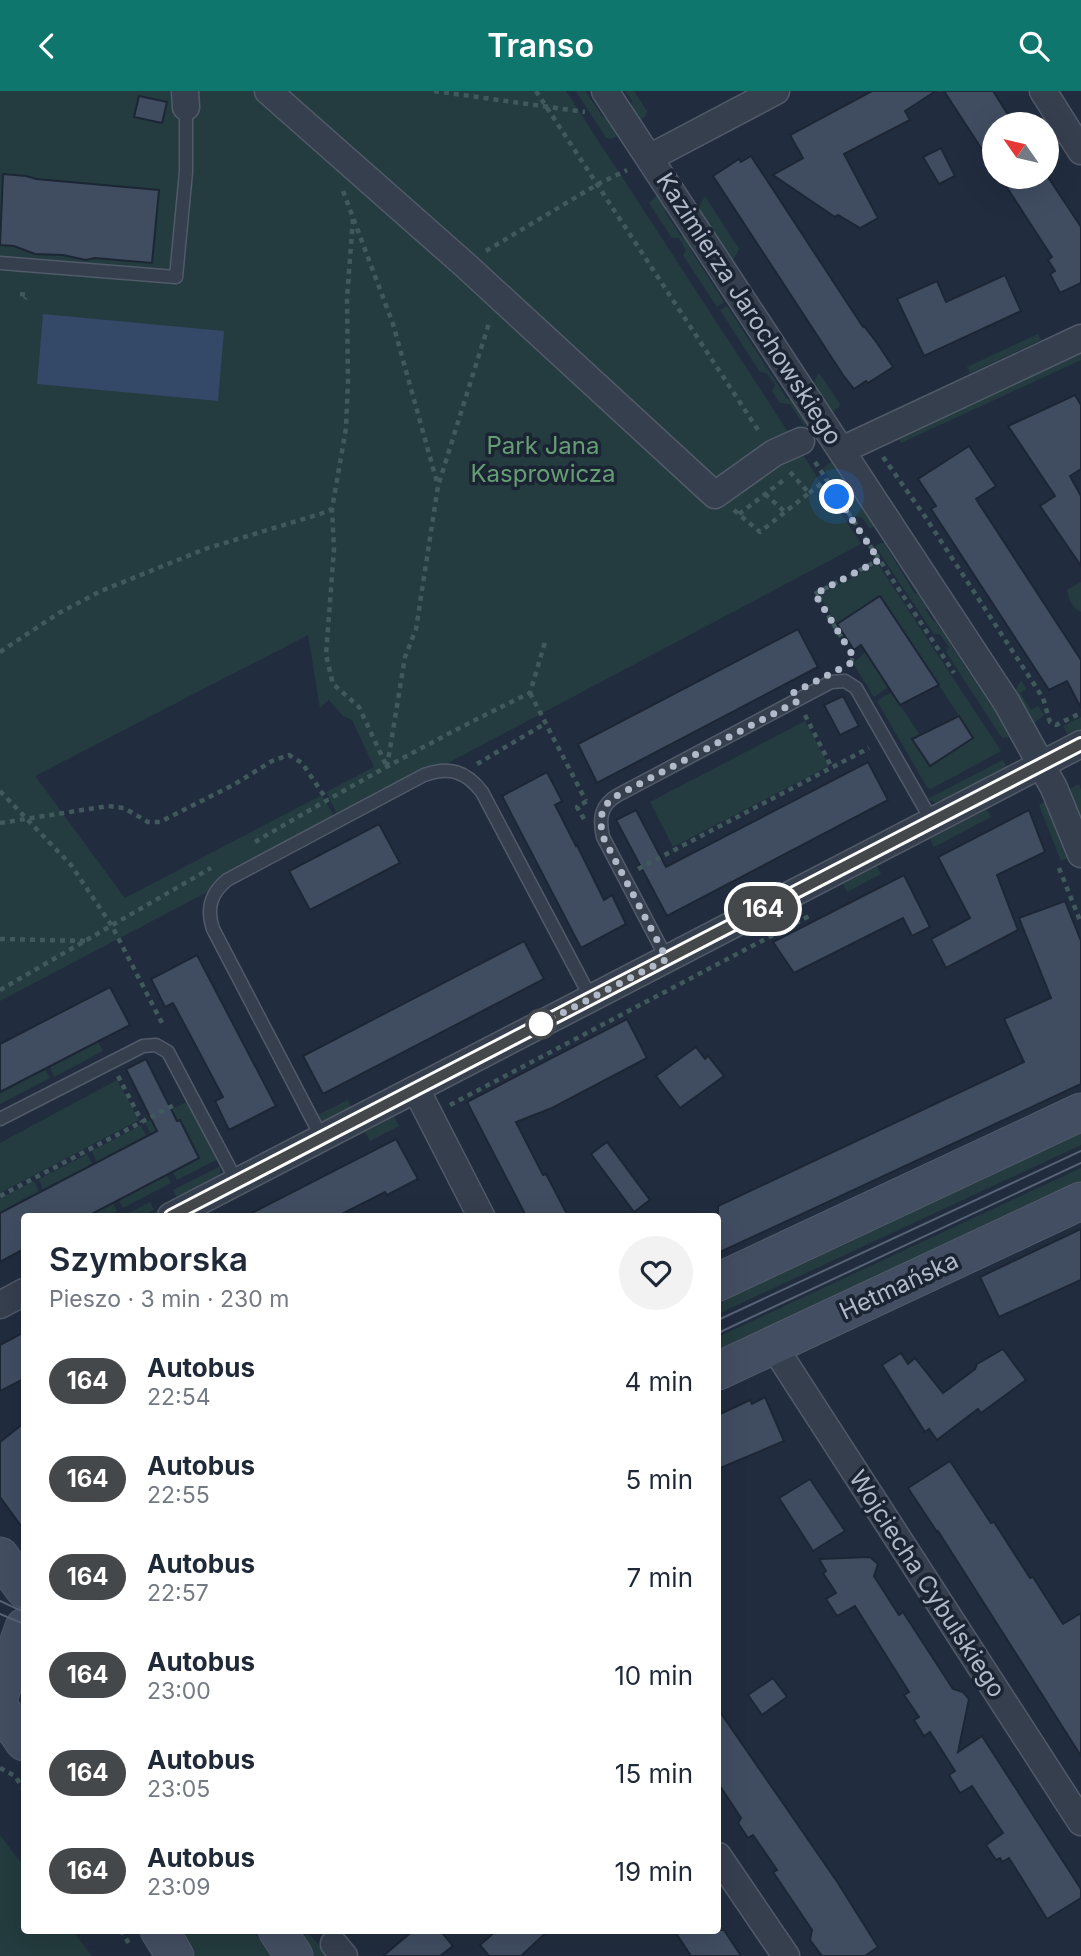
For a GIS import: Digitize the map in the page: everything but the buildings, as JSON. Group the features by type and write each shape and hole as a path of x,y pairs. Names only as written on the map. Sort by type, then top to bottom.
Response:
{"main road":[{"path":"721,1281 1081,1112"},
{"name":"Hetmańska","path":"721,1370 1081,1201"},
{"path":"0,1556 21,1585"},
{"path":"0,1617 21,1607"},
{"path":"0,1702 12,1676 21,1638"},
{"path":"0,1707 21,1738"},
{"path":"161,1934 175,1956"},
{"path":"280,1934 294,1956"}],"street":[{"path":"268,91 464,264 715,495 774,453 801,441"},
{"name":"Kazimierza Jarochowskiego","path":"605,91 1007,703 1041,764 1069,857"},
{"path":"650,157 776,91"},
{"path":"1043,91 1081,151"},
{"path":"842,450 1081,338"},
{"path":"177,1213 1081,744"},
{"path":"416,1089 479,1213"},
{"path":"0,1305 21,1294"},
{"name":"Wojciecha Cybulskiego","path":"774,1345 1081,1822"},
{"path":"721,1860 786,1956"}],"lane":[{"path":"0,263 176,277 186,172 186,99"},
{"path":"667,959 603,837 601,813 611,799 831,683 838,680 851,683 887,739 932,821"},
{"path":"322,1138 213,929 209,907 212,896 227,880 424,775 450,770 462,773 482,792 592,998"},
{"path":"0,1119 149,1044 163,1047 237,1182"}],"path":[{"path":"434,91 585,112"},
{"path":"537,91 774,453 809,493"},
{"path":"324,141 393,324 439,487"},
{"path":"464,264 623,171"},
{"path":"353,219 347,298 346,428 332,509 334,549 326,655 333,684 359,707 387,767"},
{"path":"20,294 27,295 25,299"},
{"path":"387,767 405,657 416,629 439,487 498,296"},
{"path":"801,441 960,682"},
{"path":"881,455 1043,698 1050,722 1056,726 1081,713"},
{"path":"739,514 792,474"},
{"path":"715,495 760,532 826,480"},
{"path":"0,652 58,613 101,591 205,549 320,515 332,509"},
{"path":"857,673 851,663 853,656 815,594 879,560"},
{"path":"545,642 530,692 586,801"},
{"path":"839,669 851,663"},
{"path":"244,849 327,799 530,692"},
{"path":"798,701 832,768"},
{"path":"462,773 546,723"},
{"path":"623,877 887,739"},
{"path":"0,823 108,806 124,808 148,822 160,822 235,784 272,761 289,755 302,763 327,799"},
{"path":"0,791 71,865 112,926 168,1035"},
{"path":"590,831 577,807 595,796"},
{"path":"1069,857 1081,923"},
{"path":"0,990 220,863"},
{"path":"443,1109 823,909"},
{"path":"0,939 88,941"},
{"path":"150,1029 162,1023"},
{"path":"111,1063 142,1122"},
{"path":"0,1196 192,1096"},
{"path":"0,1768 15,1776 21,1785"},
{"path":"123,1934 137,1956"}],"green space":[{"name":"Park Jana Kasprowicza","path":"0,91 566,91 861,544 446,764 426,769 337,814 326,792 374,767 352,720 343,716 329,700 320,708 308,635 35,776 125,898 322,795 334,816 226,873 211,890 0,1001"},
{"path":"576,91 585,91 603,117 613,120 621,133 612,139 606,138"},
{"path":"625,91 634,91 647,111 646,116 638,122 629,109 632,101"},
{"path":"661,192 667,201 665,212 681,236 683,235 724,302 717,307 683,255 686,250 679,238 672,238 649,203"},
{"path":"705,196 739,249 730,266 696,213"},
{"path":"727,306 787,399 797,400 812,424 806,428 790,404 780,403 772,391 775,385 767,373 760,372 720,310"},
{"path":"1038,334 1041,340 970,373 967,367"},
{"path":"1081,354 1081,360 901,443 897,437"},
{"path":"819,373 840,404 826,415 810,390"},
{"path":"835,459 851,483 840,490 823,468"},
{"path":"856,490 877,524 870,529 862,517 855,517 844,500"},
{"path":"884,543 915,594 917,593 927,608 925,609 992,707 999,711 1009,737 1002,738 946,652 949,647 940,634 934,634 875,546"},
{"path":"878,564 1001,751 931,789 927,787 877,701 890,693 894,696 920,735 973,737 880,596 837,624 819,595"},
{"path":"1081,582 1081,612 1073,606 1067,590"},
{"path":"866,652 887,688 874,697 853,663"},
{"path":"1021,680 1026,689 1020,693 1031,710 1038,706 1044,715 1033,724 1012,697"},
{"path":"1081,717 1081,733 1070,739 1063,726"},
{"path":"805,721 829,766 673,847 650,802"},
{"path":"1003,760 1008,769 977,791 967,788 937,803 927,799"},
{"path":"1079,784 1081,790 1081,824 1067,790"},
{"path":"1047,800 1070,857 1061,861 1039,805"},
{"path":"987,809 991,817 934,847 930,839"},
{"path":"877,866 881,874 847,892 843,884"},
{"path":"98,1042 103,1051 54,1077 50,1067"},
{"path":"45,1069 50,1078 0,1104 0,1093"},
{"path":"117,1080 139,1120 0,1193 0,1143"},
{"path":"348,1100 351,1107 323,1122 316,1116"},
{"path":"188,1101 218,1159 177,1180 173,1172 199,1158 180,1120 151,1134 145,1123"},
{"path":"394,1117 399,1126 370,1141 365,1132"},
{"path":"141,1125 146,1136 97,1162 92,1151"},
{"path":"1081,1127 1081,1145 721,1313 721,1297"},
{"path":"87,1154 92,1164 89,1167 43,1190 39,1179"},
{"path":"221,1166 219,1176 177,1198 173,1190"},
{"path":"1081,1168 1081,1186 721,1354 721,1336"},
{"path":"167,1175 171,1183 123,1208 119,1200"},
{"path":"34,1181 39,1192 0,1213 0,1198"},
{"path":"150,1202 154,1210 148,1213 129,1213"},
{"path":"113,1203 117,1211 113,1213 94,1213"},
{"path":"0,1835 21,1863 21,1934 75,1934 92,1956 0,1956"},
{"path":"176,1934 256,1934 272,1956 190,1956"},
{"path":"309,1934 329,1956 308,1956 298,1940"}],"water":[{"path":"43,314 224,331 218,401 37,384"}],"tram line":[{"path":"721,1319 1081,1151"},
{"path":"721,1332 1081,1163"},
{"path":"0,1601 21,1611"},
{"path":"0,1614 21,1623"}],"bus line":[{"name":"164","path":"177,1213 1081,744"}],"route":[{"path":"541,1024 667,959 603,837 600,821 605,805 618,795 798,701 793,693 851,663 853,656 815,594 879,560 837,497"}]}
